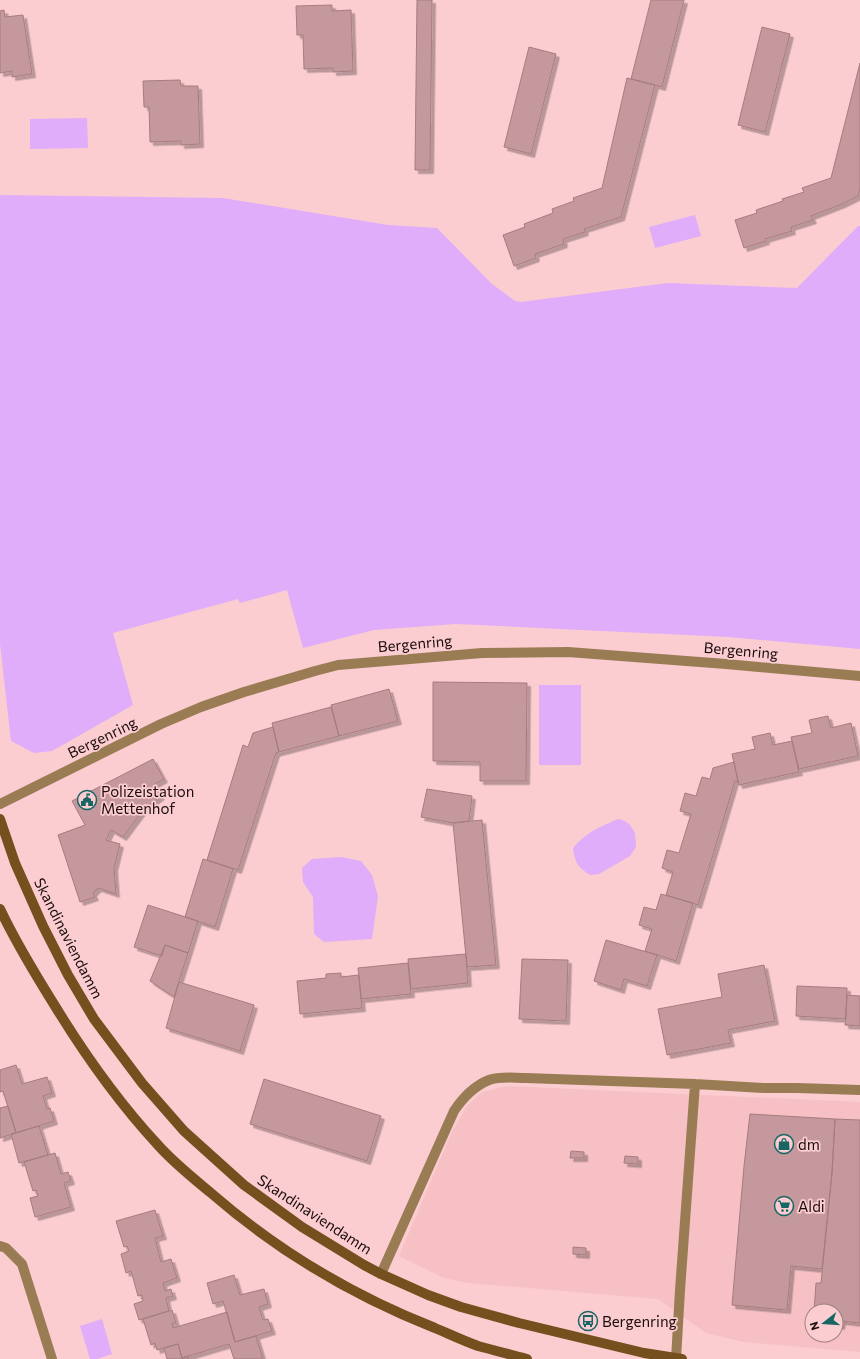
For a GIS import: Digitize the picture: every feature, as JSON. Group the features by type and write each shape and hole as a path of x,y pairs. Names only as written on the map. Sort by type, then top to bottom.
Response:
{"main road":[{"name":"Skandinaviendamm","path":"0,819 15,863 68,975 94,1019 142,1083 184,1131 244,1185 302,1227 381,1274 428,1295 468,1309 519,1323 644,1353 678,1359"},
{"path":"0,909 36,976 86,1054 118,1098 153,1139 188,1174 254,1229 299,1260 352,1291 412,1319 477,1345 527,1359"}],"street":[{"name":"Bergenring","path":"0,804 161,724 201,707 244,692 338,665 482,652 568,652 860,676"},
{"path":"381,1274 454,1111 461,1101 473,1090 488,1080 502,1078 526,1078 763,1088 860,1090"},
{"path":"678,1359 680,1290 695,1084"},
{"path":"0,1246 6,1248 22,1264 52,1359"}],"shaded area":[{"path":"87,118 88,148 30,149 30,119"},
{"path":"0,195 223,198 388,225 437,228 492,284 515,301 521,302 668,283 797,288 858,226 860,226 860,649 728,637 456,624 374,630 303,648 287,590 240,603 238,599 113,633 133,705 52,751 34,753 11,741 0,644"},
{"path":"695,215 701,236 655,248 649,227"},
{"path":"539,685 581,685 581,765 539,765"},
{"path":"618,819 625,821 630,825 635,833 636,847 630,856 599,874 590,875 578,864 573,848 588,834 599,827"},
{"path":"341,857 361,861 372,875 378,896 372,939 324,942 314,934 313,897 303,882 302,868 312,859"},
{"path":"506,1086 860,1102 860,1352 744,1342 706,1333 658,1299 468,1283 444,1278 399,1256 452,1132 467,1106 482,1092"},
{"path":"102,1319 112,1354 97,1359 90,1359 80,1326"}],"building":[{"path":"417,0 432,0 430,170 415,170"},
{"path":"651,0 684,0 662,87 631,79"},
{"path":"332,5 332,11 351,10 353,71 333,72 333,68 304,69 303,35 297,35 296,6"},
{"path":"4,10 5,17 23,15 32,74 12,77 12,71 0,73 0,11"},
{"path":"762,27 790,34 765,132 738,125"},
{"path":"529,47 556,54 531,154 504,147"},
{"path":"860,63 860,189 858,196 811,216 813,220 791,227 792,231 765,239 766,241 744,248 735,220 757,213 756,210 783,201 782,199 804,192 802,188 831,178"},
{"path":"627,78 655,85 621,217 584,229 585,232 563,239 564,244 535,254 536,258 514,266 503,235 525,227 524,224 553,213 552,209 574,201 573,198 602,188"},
{"path":"180,80 181,86 198,86 200,144 181,145 181,141 150,142 149,107 144,107 143,81"},
{"path":"433,682 527,683 526,781 480,781 480,762 433,761"},
{"path":"389,689 398,721 339,736 331,705"},
{"path":"331,707 339,736 279,752 272,723"},
{"path":"828,716 831,728 851,723 858,756 799,769 791,737 812,733 809,720"},
{"path":"273,727 279,752 276,753 238,870 207,860 243,745 248,747 253,733"},
{"path":"770,733 773,745 792,741 799,772 739,785 732,754 755,749 752,737"},
{"path":"153,759 164,779 155,784 161,796 140,814 123,837 111,830 106,840 120,844 114,868 116,894 98,888 93,893 95,897 80,902 58,835 85,825 72,801"},
{"path":"734,762 738,782 735,781 698,905 666,895 673,872 662,868 667,850 679,853 691,814 680,811 685,793 696,796 702,777 710,779 713,768"},
{"path":"427,789 472,796 469,821 453,823 421,817"},
{"path":"482,820 496,965 467,967 453,823"},
{"path":"203,859 233,869 215,927 185,917"},
{"path":"661,894 693,903 676,961 645,951 652,929 639,925 644,907 656,910"},
{"path":"148,905 198,921 188,953 165,945 162,956 134,947"},
{"path":"606,940 657,955 647,986 624,979 621,990 594,981"},
{"path":"165,945 188,953 174,997 150,981"},
{"path":"466,954 468,983 411,989 408,959"},
{"path":"522,959 568,960 566,1021 519,1019"},
{"path":"408,963 411,994 361,999 358,968"},
{"path":"764,965 775,1021 728,1030 731,1043 667,1055 658,1009 722,997 718,974"},
{"path":"341,973 341,977 359,975 362,1008 300,1014 297,981 326,978 326,974"},
{"path":"179,982 254,1005 240,1051 166,1028"},
{"path":"797,986 847,988 846,1019 796,1016"},
{"path":"847,995 860,996 860,1026 845,1025"},
{"path":"16,1065 22,1084 47,1077 52,1093 43,1096 47,1109 50,1108 54,1121 16,1133 3,1091 0,1092 0,1070"},
{"path":"264,1079 381,1116 367,1161 250,1124"},
{"path":"8,1106 16,1133 0,1138 0,1108"},
{"path":"750,1114 835,1119 832,1173 822,1269 791,1266 787,1310 732,1305"},
{"path":"835,1119 860,1120 860,1323 844,1321 844,1303 815,1303 816,1283 821,1283 832,1173"},
{"path":"39,1126 48,1155 19,1163 11,1134"},
{"path":"571,1151 584,1152 584,1158 570,1158"},
{"path":"55,1153 61,1174 68,1172 71,1181 64,1183 71,1207 35,1217 30,1198 38,1196 36,1190 33,1191 24,1162"},
{"path":"625,1156 638,1157 638,1164 624,1163"},
{"path":"155,1210 163,1236 155,1238 161,1262 171,1259 177,1278 163,1283 165,1291 171,1289 173,1296 166,1298 169,1311 139,1320 134,1304 143,1301 142,1295 138,1296 131,1271 126,1273 121,1254 129,1251 127,1246 124,1247 116,1221"},
{"path":"573,1247 586,1248 586,1255 573,1254"},
{"path":"234,1275 240,1295 264,1289 268,1304 259,1307 263,1320 268,1319 272,1331 235,1342 223,1301 213,1304 207,1283"},
{"path":"172,1310 176,1323 172,1323 173,1328 227,1312 235,1342 256,1336 263,1359 234,1359 229,1344 182,1358 178,1344 157,1350 155,1343 151,1345 143,1319"},
{"path":"178,1344 182,1358 188,1356 189,1359 167,1359 164,1348"}],"place":[{"name":"Polizeistation Mettenhof","path":"87,800"},
{"name":"dm","path":"784,1144"},
{"name":"Aldi","path":"784,1206"},
{"name":"Bergenring","path":"588,1321"}]}
